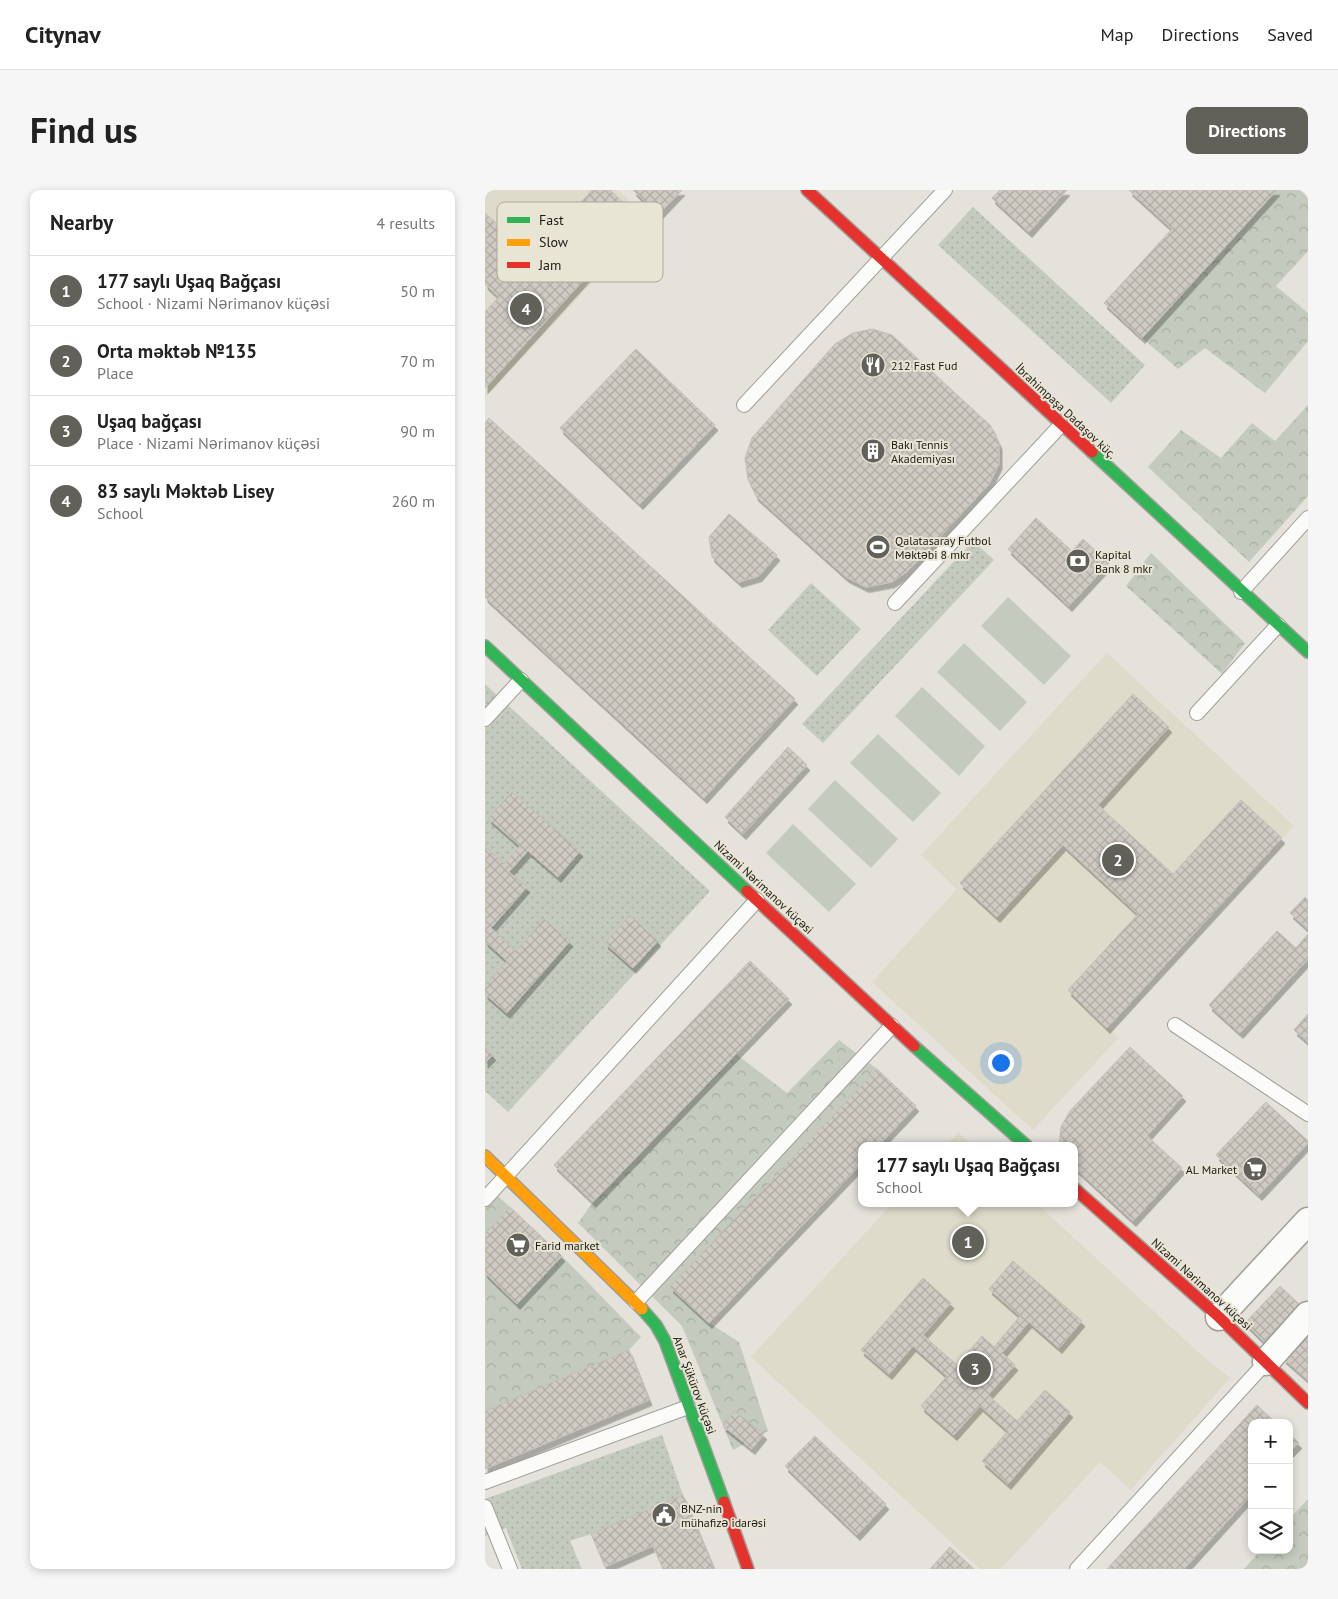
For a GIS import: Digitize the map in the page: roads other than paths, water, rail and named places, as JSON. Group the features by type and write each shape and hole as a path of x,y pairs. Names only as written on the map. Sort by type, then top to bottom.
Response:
{"street":[{"name":"İbrahimpaşa Dadaşov küç.","path":"807,190 1308,652"},
{"name":"Nizami Nərimanov küçəsi","path":"485,646 892,1026 1022,1142"},
{"name":"Anar Şükürov küçəsi","path":"485,1156 636,1302 656,1324 665,1340 749,1569"},
{"name":"Nizami Nərimanov küçəsi","path":"1078,1192 1219,1317 1308,1403"},
{"path":"1219,1317 1308,1221"},
{"path":"1266,1362 1308,1315"}],"lane":[{"path":"744,405 945,190"},
{"path":"895,603 1061,425"},
{"path":"1241,592 1308,518"},
{"path":"1197,713 1278,625"},
{"path":"485,719 521,680"},
{"path":"485,1199 757,900"},
{"path":"1175,1025 1308,1114"},
{"path":"636,1302 892,1026"},
{"path":"1077,1569 1266,1362"},
{"path":"485,1482 688,1407"},
{"path":"485,1507 510,1569"}],"place":[{"name":"83 saylı Məktəb Lisey","path":"526,309"},
{"name":"212 Fast Fud","path":"873,365"},
{"name":"Bakı Tennis Akademiyası","path":"873,451"},
{"name":"Qalatasaray Futbol Məktəbi 8 mkr","path":"878,547"},
{"name":"Kapital Bank 8 mkr","path":"1078,561"},
{"name":"Orta məktəb №135","path":"1118,860"},
{"name":"AL Market","path":"1255,1169"},
{"name":"177 saylı Uşaq Bağçası","path":"968,1242"},
{"name":"Farid market","path":"518,1245"},
{"name":"Uşaq bağçası","path":"975,1369"},
{"name":"BNZ-nin mühafizə idarəsi","path":"664,1515"}]}
